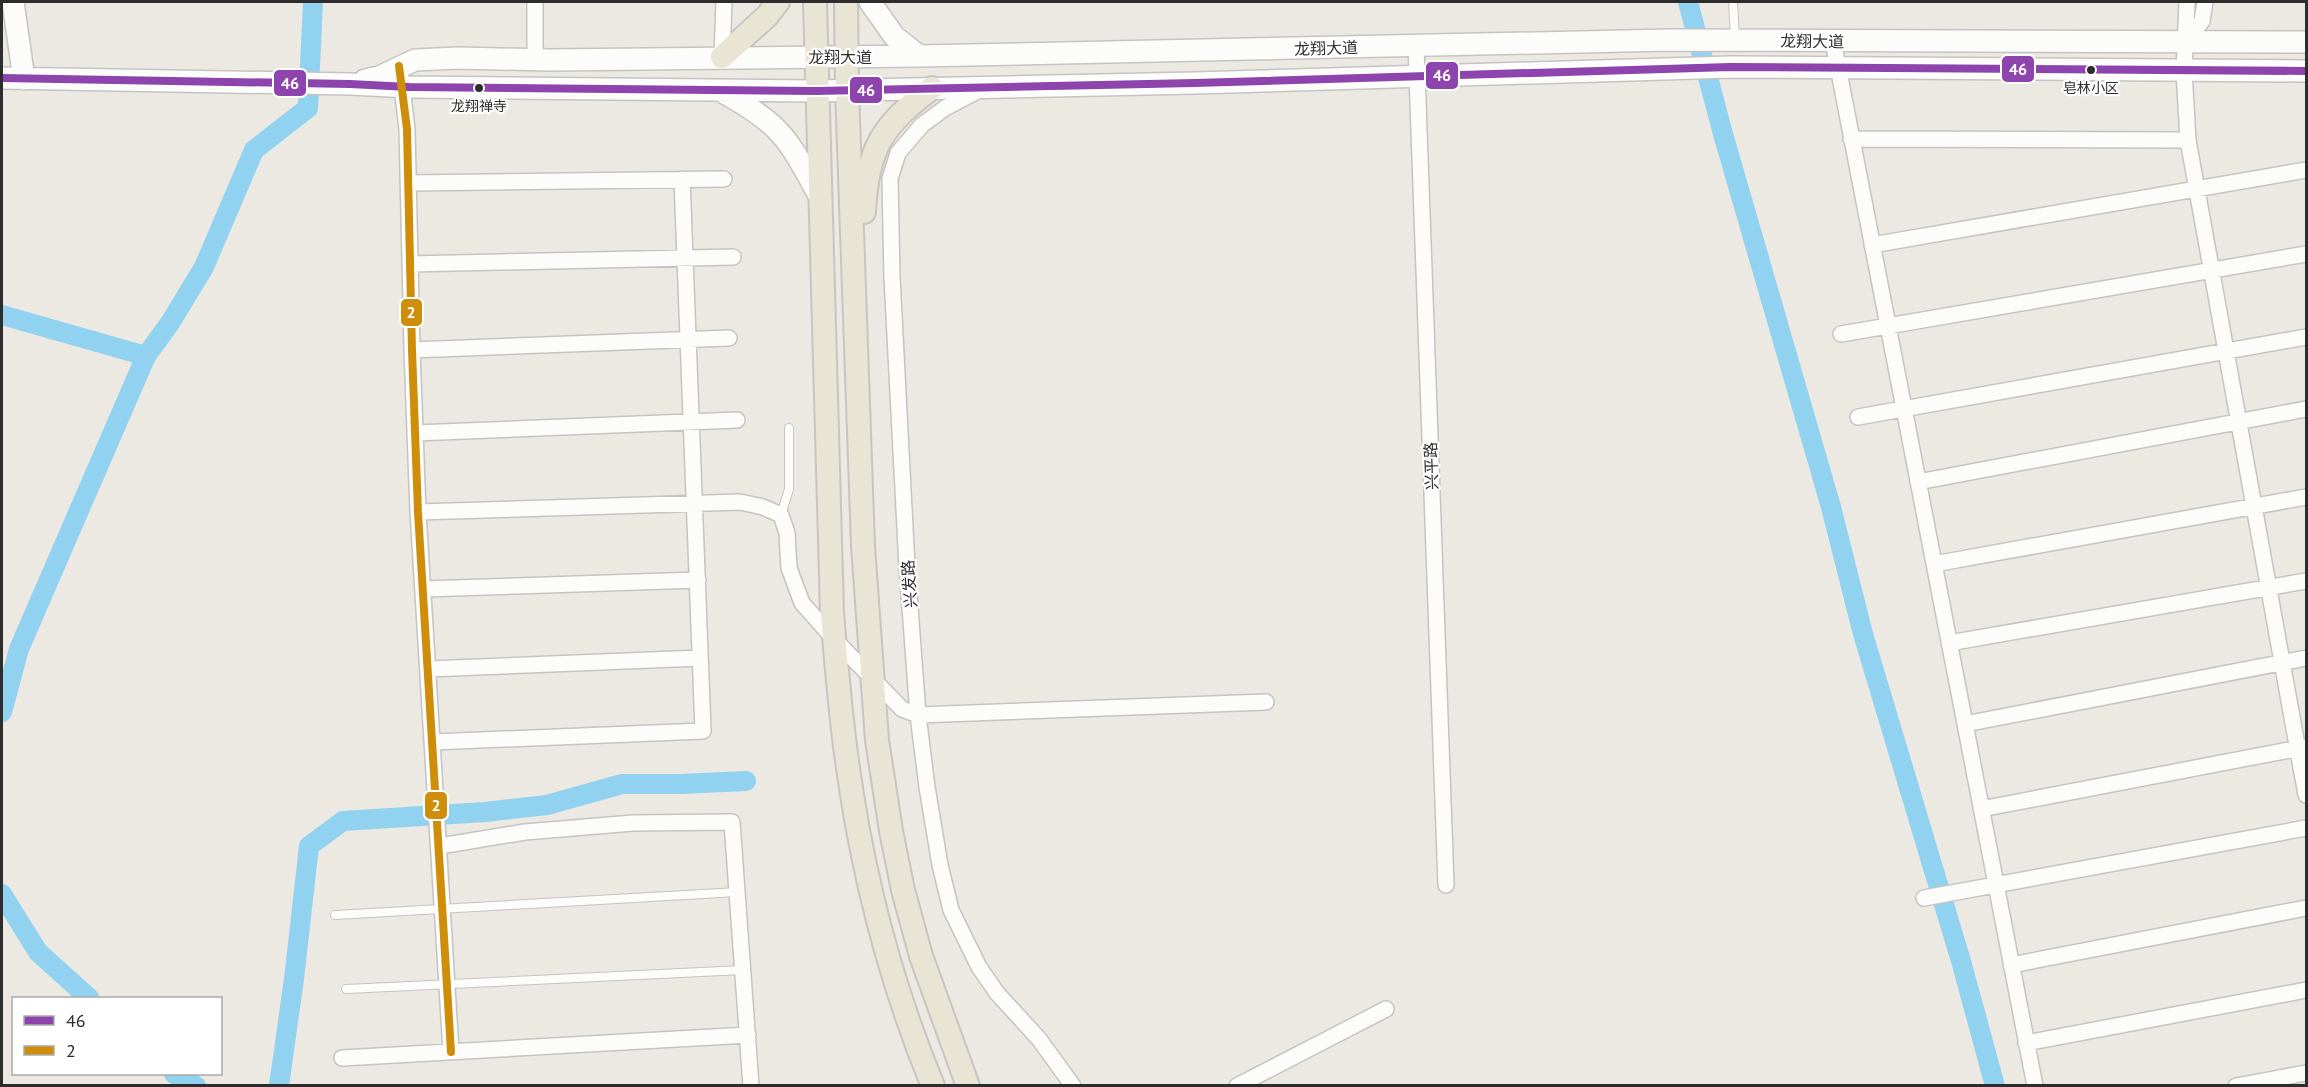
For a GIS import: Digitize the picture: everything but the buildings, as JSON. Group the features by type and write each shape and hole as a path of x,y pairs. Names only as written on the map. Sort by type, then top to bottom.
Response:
{"main road":[{"path":"13,2 24,79"},
{"path":"722,57 767,16 778,2"},
{"path":"815,2 832,612 847,763 873,903 904,1008 933,1086"},
{"path":"846,2 863,546 877,740 903,890 921,956 968,1086"},
{"path":"870,2 894,36 919,56"},
{"name":"龙翔大道","path":"400,77 415,60 447,58 535,60 919,56 1671,40 2307,42"},
{"name":"龙翔大道","path":"2,78 350,84 379,77 400,77 720,90 816,91 1730,67 2307,71"},
{"path":"856,348 866,287 864,219 866,182 874,153 888,127 904,109 932,88"},
{"path":"720,90 746,105 775,128 819,195"}],"street":[{"path":"535,2 535,60"},
{"path":"722,57 724,2"},
{"path":"2187,2 2184,71 2188,140 2281,662 2302,747 2307,795"},
{"path":"2184,42 2202,21 2205,2"},
{"path":"1833,41 1836,67 2035,1086"},
{"name":"兴平路","path":"1416,46 1446,885"},
{"path":"400,77 407,129 418,512 451,1052"},
{"name":"兴发路","path":"985,87 945,108 922,125 898,153 890,179 892,277 907,567 918,715 930,809 951,910 979,967 997,993 1039,1039 1073,1086"},
{"path":"1851,139 2188,140"},
{"path":"1872,245 2307,170"},
{"path":"433,742 703,731 682,179"},
{"path":"408,183 724,179"},
{"path":"1841,334 2307,254"},
{"path":"410,264 733,257"},
{"path":"1858,417 2307,337"},
{"path":"412,350 729,338"},
{"path":"1918,482 2238,420 2307,409"},
{"path":"415,433 737,420"},
{"path":"1934,564 2307,497"},
{"path":"418,512 740,502 763,507 781,515 787,533 789,568 802,603 903,709 918,715 1266,702"},
{"path":"423,589 698,580"},
{"path":"1949,643 2307,581"},
{"path":"428,669 700,658"},
{"path":"1965,724 2307,658"},
{"path":"1981,809 2302,747"},
{"path":"439,841 633,823 732,822 751,1086"},
{"path":"1924,898 2307,828"},
{"path":"2011,965 2307,908"},
{"path":"2026,1043 2307,990"},
{"path":"1237,1086 1386,1009"},
{"path":"342,1058 748,1035"},
{"path":"2236,1086 2307,1073"}],"lane":[{"path":"1727,40 1733,2"},
{"path":"781,515 789,489 789,428"},
{"path":"335,915 738,891"},
{"path":"346,988 743,970"}],"waterway":[{"path":"2,712 19,649 146,356 170,323 204,267 254,150 308,108 313,2"},
{"path":"1688,2 1723,134 1831,507 1863,634 1961,961 1995,1086"},
{"path":"2,315 146,356"},
{"path":"279,1086 309,846 343,821 485,812 547,805 622,784 746,781"},
{"path":"2,894 38,952 88,997"},
{"path":"176,1075 196,1086"}],"transit line":[{"name":"2","path":"399,66 407,129 418,512 451,1052"},
{"name":"46","path":"2,78 409,87 816,91 1195,83 1730,67 2306,71"}],"place":[{"name":"皂林小区","path":"2091,70"},
{"name":"龙翔禅寺","path":"479,88"}]}
